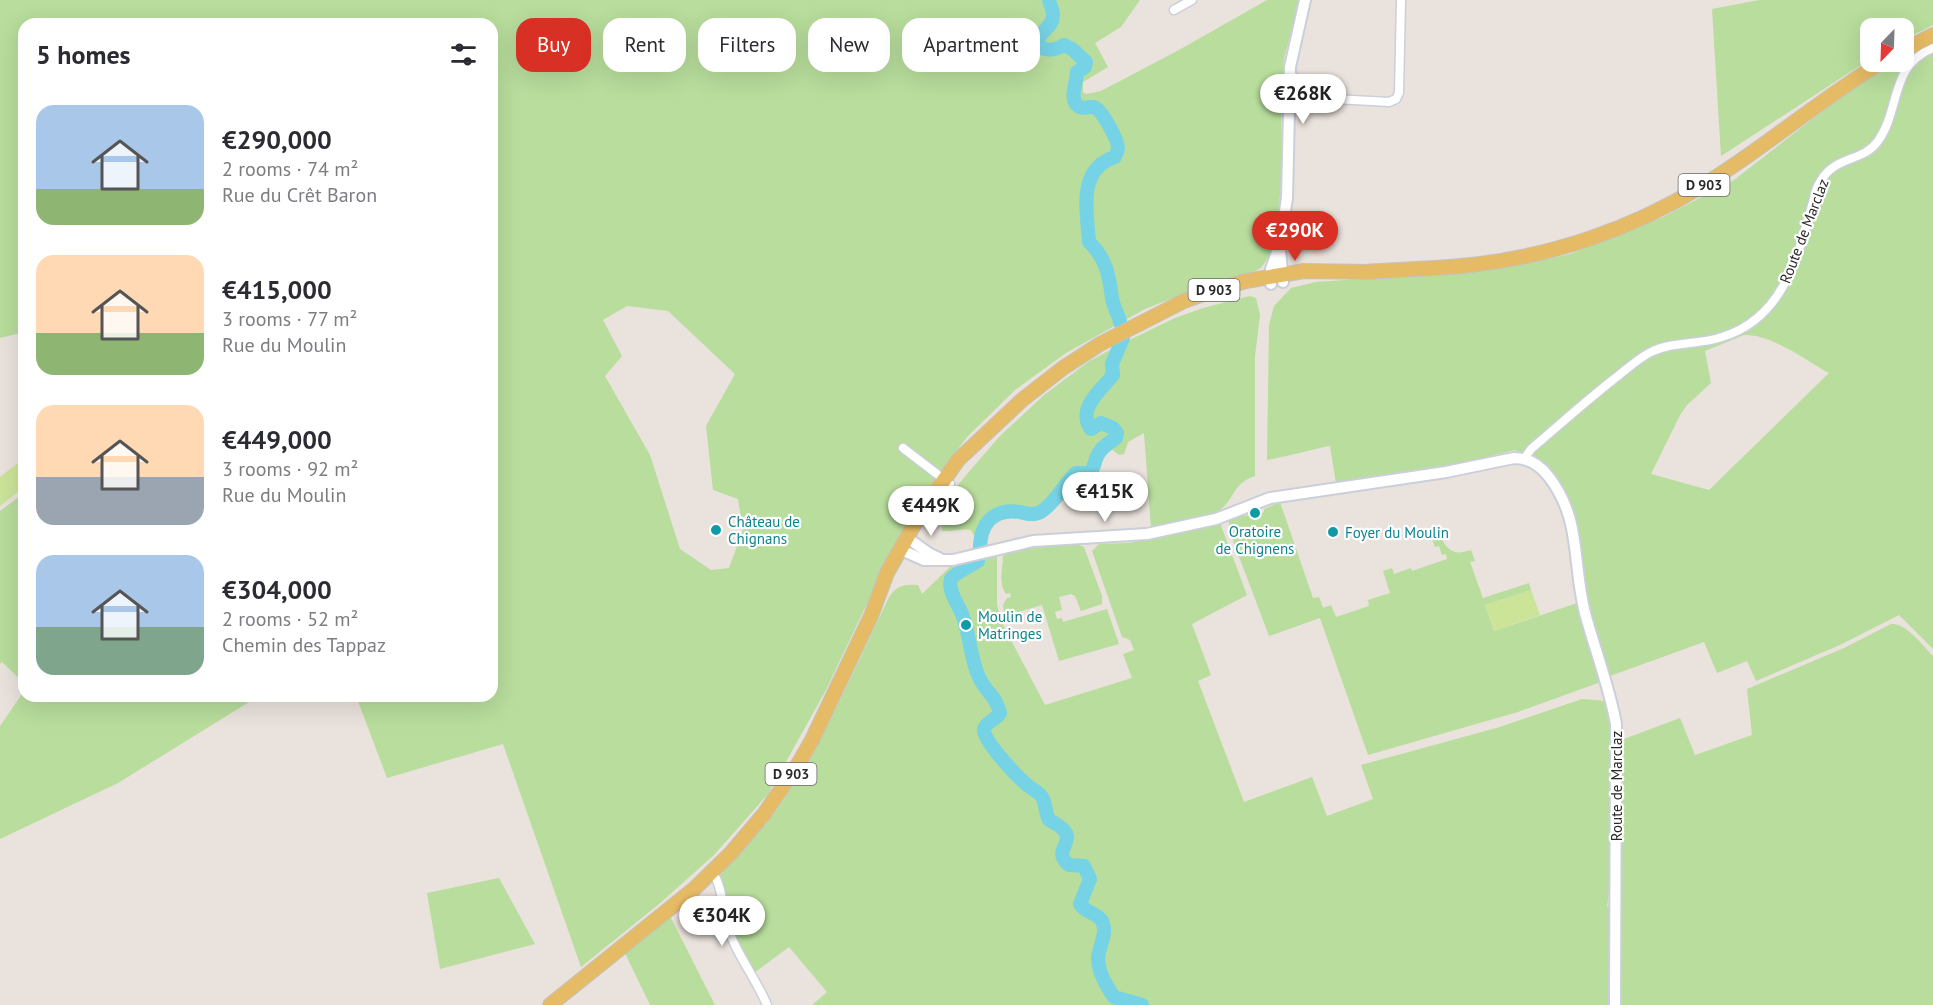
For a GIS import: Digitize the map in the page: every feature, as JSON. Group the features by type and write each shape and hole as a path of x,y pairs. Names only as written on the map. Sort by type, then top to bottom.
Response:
{"main road":[{"path":"1914,45 1933,35"},
{"name":"D 903","path":"550,1005 663,915 712,872 764,814 797,766 826,713 871,616 884,580 963,456 1022,400 1072,362 1125,330 1161,313 1276,279 1454,267 1502,260 1558,248 1624,226 1670,205 1713,180 1866,72"}],"street":[{"path":"1174,10 1192,0"},
{"path":"1276,279 1288,181 1289,74 1305,0"},
{"path":"1289,74 1319,93 1335,99 1389,102 1396,99 1399,93 1401,0"},
{"name":"Route de Marclaz","path":"1615,1005 1617,741 1613,708 1585,613 1569,511 1547,474 1540,466 1524,459 1531,449 1593,396 1648,353 1669,345 1727,336 1755,320 1767,308 1790,275 1822,177 1836,164 1867,151 1875,145 1883,132 1906,69 1919,56 1933,48"},
{"path":"903,448 947,481"},
{"path":"906,545 924,560 959,560 1033,541 1124,536 1168,530 1216,519 1265,500 1446,472 1509,459 1524,459"},
{"path":"712,872 717,879 727,925 766,1005"}],"green space":[{"path":"0,0 1140,0 1121,27 1095,43 1108,67 1083,82 1083,92 1086,94 1101,91 1267,0 1300,0 1284,58 1281,97 1282,167 1278,221 1268,258 1261,268 1250,274 1191,291 1145,309 1066,353 1015,390 967,437 928,489 873,591 826,690 768,794 714,855 659,904 581,967 503,744 387,778 358,702 498,702 498,18 18,18 18,334 0,338","holes":["627,306 668,311 735,374 706,426 713,490 738,499 743,530 729,568 711,570 680,549 650,455 605,376 622,356 603,320"]},
{"path":"1759,0 1933,0 1933,25 1914,35 1914,18 1860,18 1860,66 1721,156 1712,9"},
{"path":"1933,53 1933,649 1899,615 1842,644 1756,681 1747,661 1717,673 1704,642 1610,676 1584,588 1575,520 1569,501 1558,481 1538,460 1515,450 1442,468 1336,483 1330,446 1267,460 1269,325 1274,306 1291,288 1316,282 1482,271 1570,254 1661,218 1734,180 1847,92 1881,72 1914,72 1914,63","holes":["1744,335 1766,339 1829,373 1709,490 1651,474 1680,415 1687,405 1711,383 1705,351"]},
{"path":"1250,296 1256,298 1260,315 1255,356 1255,476 1241,484 1221,509 1201,518 1151,528 1144,433 1128,442 1124,454 1119,455 1112,450 1100,457 1099,469 1092,476 1075,479 1075,490 1046,514 1036,517 1011,514 999,519 987,534 983,548 978,550 977,541 971,530 942,531 944,501 999,437 1044,395 1088,362 1175,318"},
{"path":"18,463 18,492 0,506 0,477"},
{"path":"18,498 18,677 2,662 0,664 0,511"},
{"path":"1280,502 1313,598 1319,597 1323,608 1331,605 1336,617 1369,606 1368,600 1390,593 1383,571 1392,568 1394,574 1411,568 1412,571 1447,559 1446,554 1442,555 1439,546 1435,547 1432,538 1440,535 1445,545 1452,551 1471,550 1475,561 1470,562 1483,598 1529,583 1531,590 1485,605 1494,631 1577,603 1601,680 1518,712 1368,755 1320,618 1269,636 1229,530 1229,521 1247,515 1257,515"},
{"path":"1220,523 1247,595 1192,624 1211,675 1198,681 1244,802 1312,777 1327,816 1373,799 1361,765 1500,727 1582,699 1606,701 1612,733 1607,907 1620,904 1624,739 1680,718 1695,755 1752,735 1747,689 1844,648 1891,624 1897,624 1908,631 1933,656 1933,1005 812,1005 827,992 789,947 754,973 732,925 720,875 766,823 796,781 825,730 889,597 895,590 904,585 918,585 922,594 950,567 995,555 997,558 997,605 1002,623 1045,705 1132,678 1123,654 1134,650 1130,640 1122,637 1092,551 1099,544 1129,543"},
{"path":"1075,543 1084,547 1102,596 1102,604 1081,611 1075,596 1071,594 1059,597 1062,610 1055,612 1057,619 1062,618 1063,622 1107,609 1119,644 1059,661 1042,605 1005,616 1003,605 1007,598 1011,597 1010,593 1006,594 1002,585 1003,555 1040,546"},
{"path":"1531,590 1540,615 1494,631 1485,605"},
{"path":"18,700 18,702 249,702 118,783 0,839 0,726"},
{"path":"499,878 535,944 440,969 427,893"},
{"path":"670,916 715,1005 650,1005 624,951"}],"waterway":[{"path":"1049,0 1053,19 1039,37 1037,46 1050,50 1064,45 1086,62 1085,67 1077,72 1074,101 1080,107 1097,109 1109,126 1117,144 1115,157 1103,163 1095,171 1087,192 1086,205 1089,242 1106,267 1121,325"},
{"path":"980,549 982,532 995,515 1011,511 1039,513 1052,503 1076,473 1090,473 1099,452 1116,438 1117,433 1113,428 1101,423 1091,429 1087,422 1087,414 1092,400 1113,375 1112,364 1123,338"},
{"path":"978,561 956,575 950,583 965,622 976,670 996,702 1000,713 985,727 985,734 1009,767 1041,795 1049,820 1066,833 1063,859 1069,865 1084,866 1090,879 1080,904 1100,918 1104,926 1098,963 1109,989 1114,997 1142,1005"}],"place":[{"name":"Oratoire de Chignens","path":"1255,513"},
{"name":"Château de Chignans","path":"716,530"},
{"name":"Foyer du Moulin","path":"1333,532"},
{"name":"Moulin de Matringes","path":"966,625"}]}
